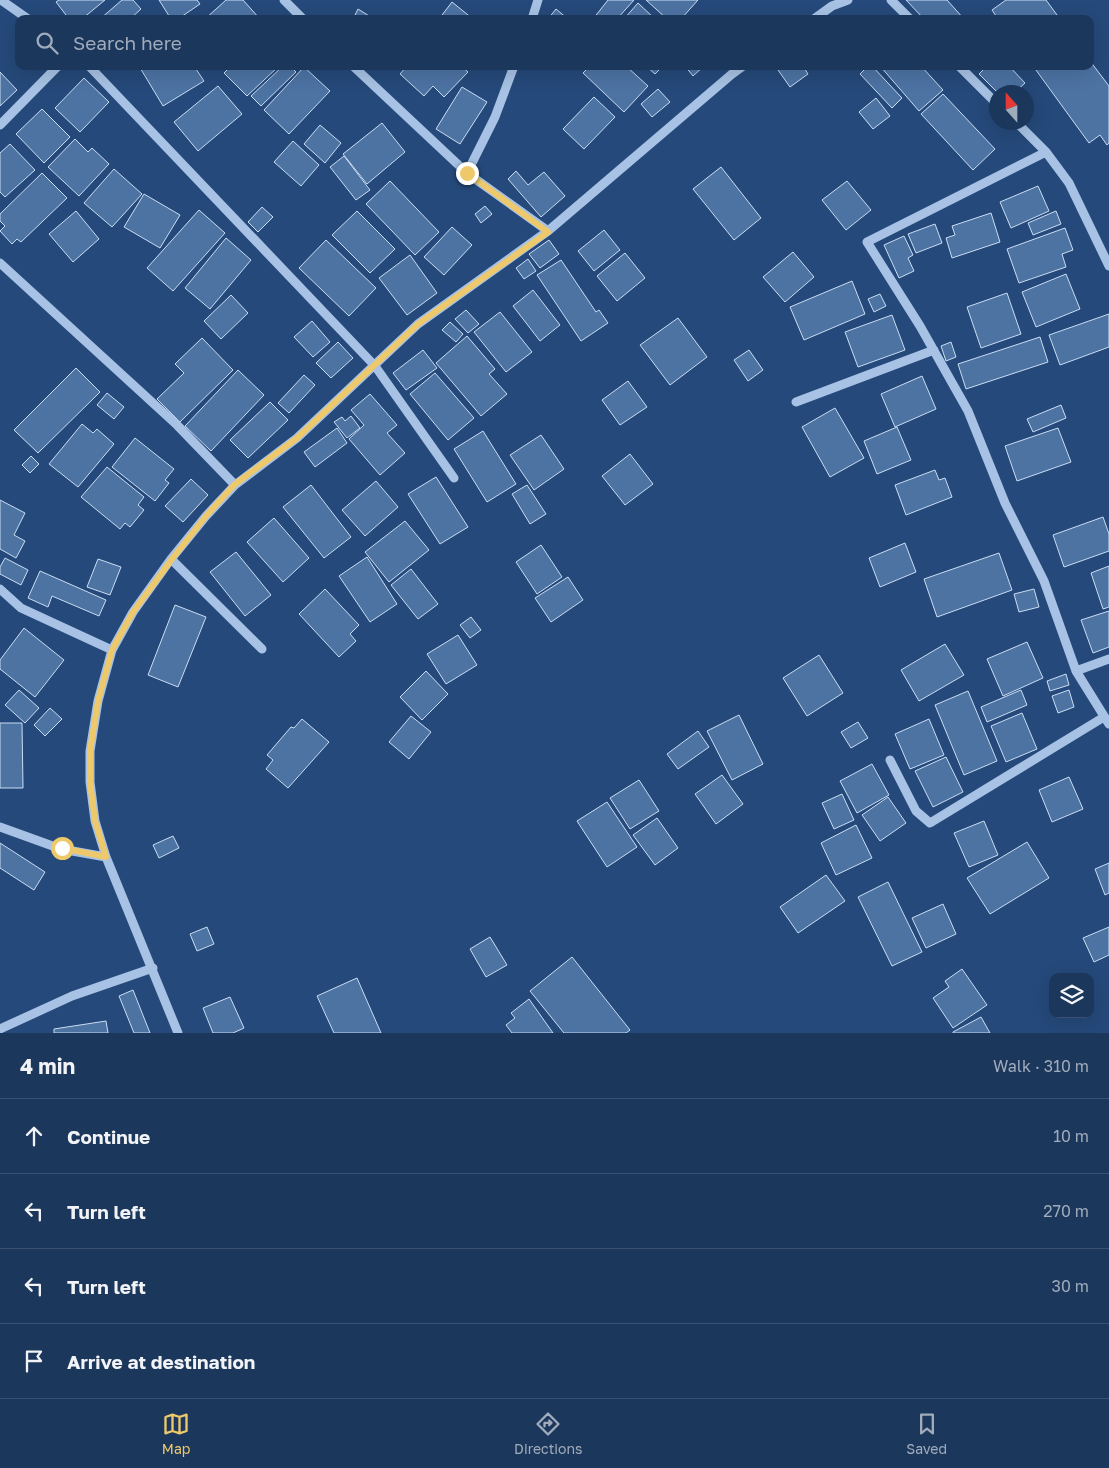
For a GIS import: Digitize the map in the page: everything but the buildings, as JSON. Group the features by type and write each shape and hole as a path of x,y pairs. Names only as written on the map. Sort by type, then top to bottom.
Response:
{"street":[{"path":"1,0 22,15"},
{"path":"284,0 299,15"},
{"path":"533,15 538,0"},
{"path":"820,15 832,6 848,0"},
{"path":"891,0 906,15"},
{"path":"0,125 54,70"},
{"path":"93,70 374,366 454,478"},
{"path":"357,70 467,173 548,232"},
{"path":"467,173 494,116 512,70"},
{"path":"178,1033 106,857 95,821 90,782 90,751 98,701 112,650 133,612 206,516 234,485 297,438 418,324 548,232 738,70"},
{"path":"963,70 989,96"},
{"path":"1024,130 1046,152 1069,183 1109,266"},
{"path":"890,760 916,811 930,823 1107,720 1076,671 1044,581 1004,503 968,411 934,350 867,242 1046,152"},
{"path":"0,263 177,426 234,485"},
{"path":"796,402 934,350"},
{"path":"172,559 262,650"},
{"path":"0,589 21,608 112,650"},
{"path":"1076,671 1109,659"},
{"path":"0,827 62,848 106,857"},
{"path":"0,1029 72,996 153,968"}],"route":[{"path":"62,848 106,857 95,821 90,782 90,751 98,701 112,650 133,612 172,559 206,516 234,485 297,438 418,324 548,232 467,173"}]}
